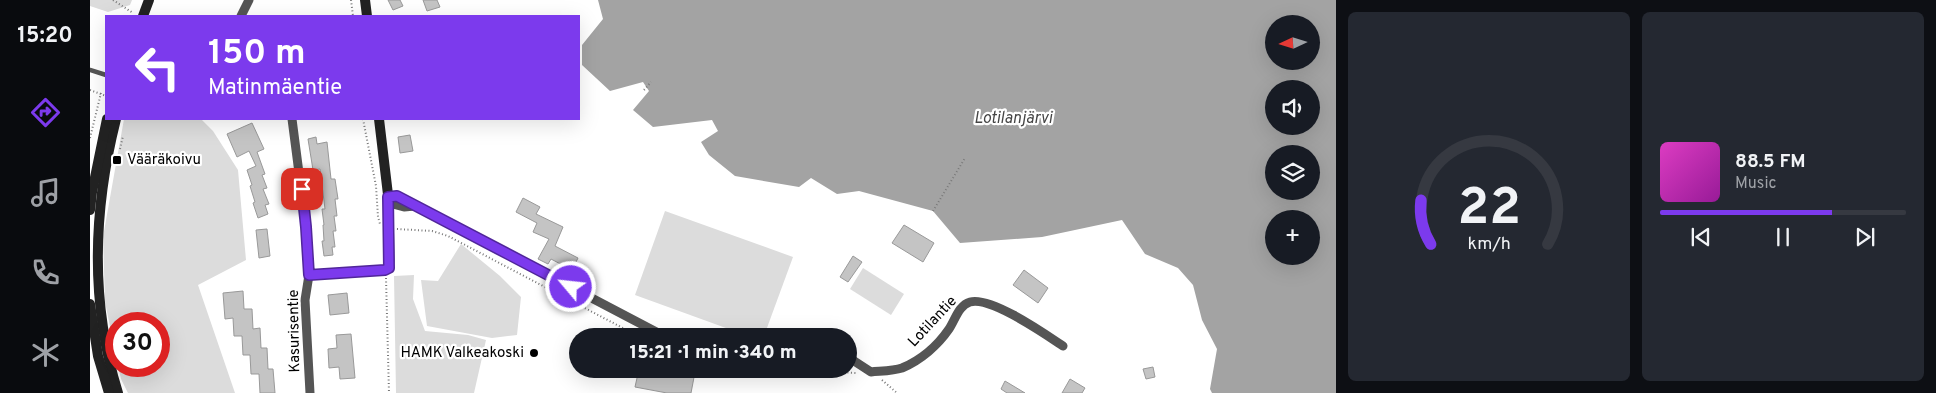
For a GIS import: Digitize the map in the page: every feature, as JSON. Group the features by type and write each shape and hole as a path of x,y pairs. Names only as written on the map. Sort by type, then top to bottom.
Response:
{"main road":[{"path":"143,15 148,0"},
{"path":"365,0 367,15"},
{"path":"90,210 92,192 108,120"},
{"path":"116,120 100,196 97,230 95,326 109,362 118,393"},
{"path":"379,120 389,200"},
{"path":"90,304 95,326 98,356 108,393"}],"street":[{"path":"242,15 249,0"},
{"name":"Kasurisentie","path":"292,120 306,227 309,275 305,300 310,393"},
{"path":"309,275 387,269 389,200 397,196 649,328"},
{"name":"Lotilantie","path":"871,372 901,368 925,355 948,330 960,310 970,302 986,303 1001,308 1063,346"},
{"path":"857,363 871,372"}],"lane":[{"path":"90,70 105,75"}],"path":[{"path":"113,0 131,12 140,15"},
{"path":"351,0 353,15"},
{"path":"644,90 651,82"},
{"path":"90,90 105,96"},
{"path":"90,138 100,94"},
{"path":"363,120 376,186 378,217 383,229 432,231 448,236 575,305 622,328"},
{"path":"933,211 965,158"},
{"path":"387,269 389,393"},
{"path":"857,373 871,372 897,393"}],"shaded area":[{"path":"90,0 132,0 130,5 108,12 90,6"},
{"path":"124,120 202,120 213,131 238,170 246,260 198,285 235,393 128,393 121,377 170,377 170,312 107,312 103,237"},
{"path":"665,211 793,257 767,328 726,328 635,295"},
{"path":"461,244 500,276 521,297 517,335 492,338 427,326 421,280 438,281"},
{"path":"863,268 904,294 891,315 850,289"},
{"path":"414,275 413,299 425,331 468,335 486,340 474,393 396,393 394,276"}],"water":[{"name":"Lotilanjärvi","path":"598,0 1336,0 1336,393 1212,393 1210,389 1217,349 1202,320 1193,285 1178,268 1145,254 1122,220 1042,237 960,243 933,211 859,191 837,194 811,178 799,187 735,176 709,155 701,142 718,131 712,120 653,127 633,110 649,91 643,82 610,91 582,65 582,45 603,19"}],"building":[{"path":"388,0 400,0 403,6 393,10"},
{"path":"423,0 437,0 440,7 427,11"},
{"path":"252,123 264,149 257,152 265,174 262,175 267,188 263,189 269,204 265,205 268,214 258,218 253,203 255,202 250,186 252,185 247,170 256,166 249,151 237,157 227,134"},
{"path":"410,135 413,151 400,153 398,137"},
{"path":"316,137 317,144 327,142 331,179 335,179 338,199 335,199 337,216 334,216 336,231 333,231 335,247 332,247 333,255 324,256 322,209 325,209 320,169 313,170 308,139"},
{"path":"523,198 540,207 536,214 563,227 555,246 578,258 574,266 570,264 568,268 551,259 548,264 538,259 549,239 533,232 537,223 516,212"},
{"path":"904,225 934,243 923,262 892,243"},
{"path":"267,229 270,256 259,258 256,230"},
{"path":"853,256 862,262 848,282 840,277"},
{"path":"1024,270 1048,288 1038,303 1013,285"},
{"path":"243,291 244,309 252,309 253,329 260,328 261,348 267,348 268,369 273,369 275,393 260,393 259,374 251,374 250,355 243,355 242,336 234,336 233,318 225,319 223,293"},
{"path":"347,293 349,313 330,315 328,295"},
{"path":"351,334 355,378 340,379 339,367 329,368 328,349 337,348 336,335"},
{"path":"1153,367 1155,377 1146,379 1143,369"},
{"path":"637,378 694,378 691,393 667,393 635,387"},
{"path":"1070,379 1085,388 1082,393 1062,393"},
{"path":"1005,381 1025,393 1007,393 1001,389"}],"place":[{"name":"Vääräkoivu","path":"117,160"},
{"name":"HAMK Valkeakoski","path":"534,353"}],"route":[{"path":"302,189 309,275 385,270 389,268 388,197 397,196 571,287"}]}
